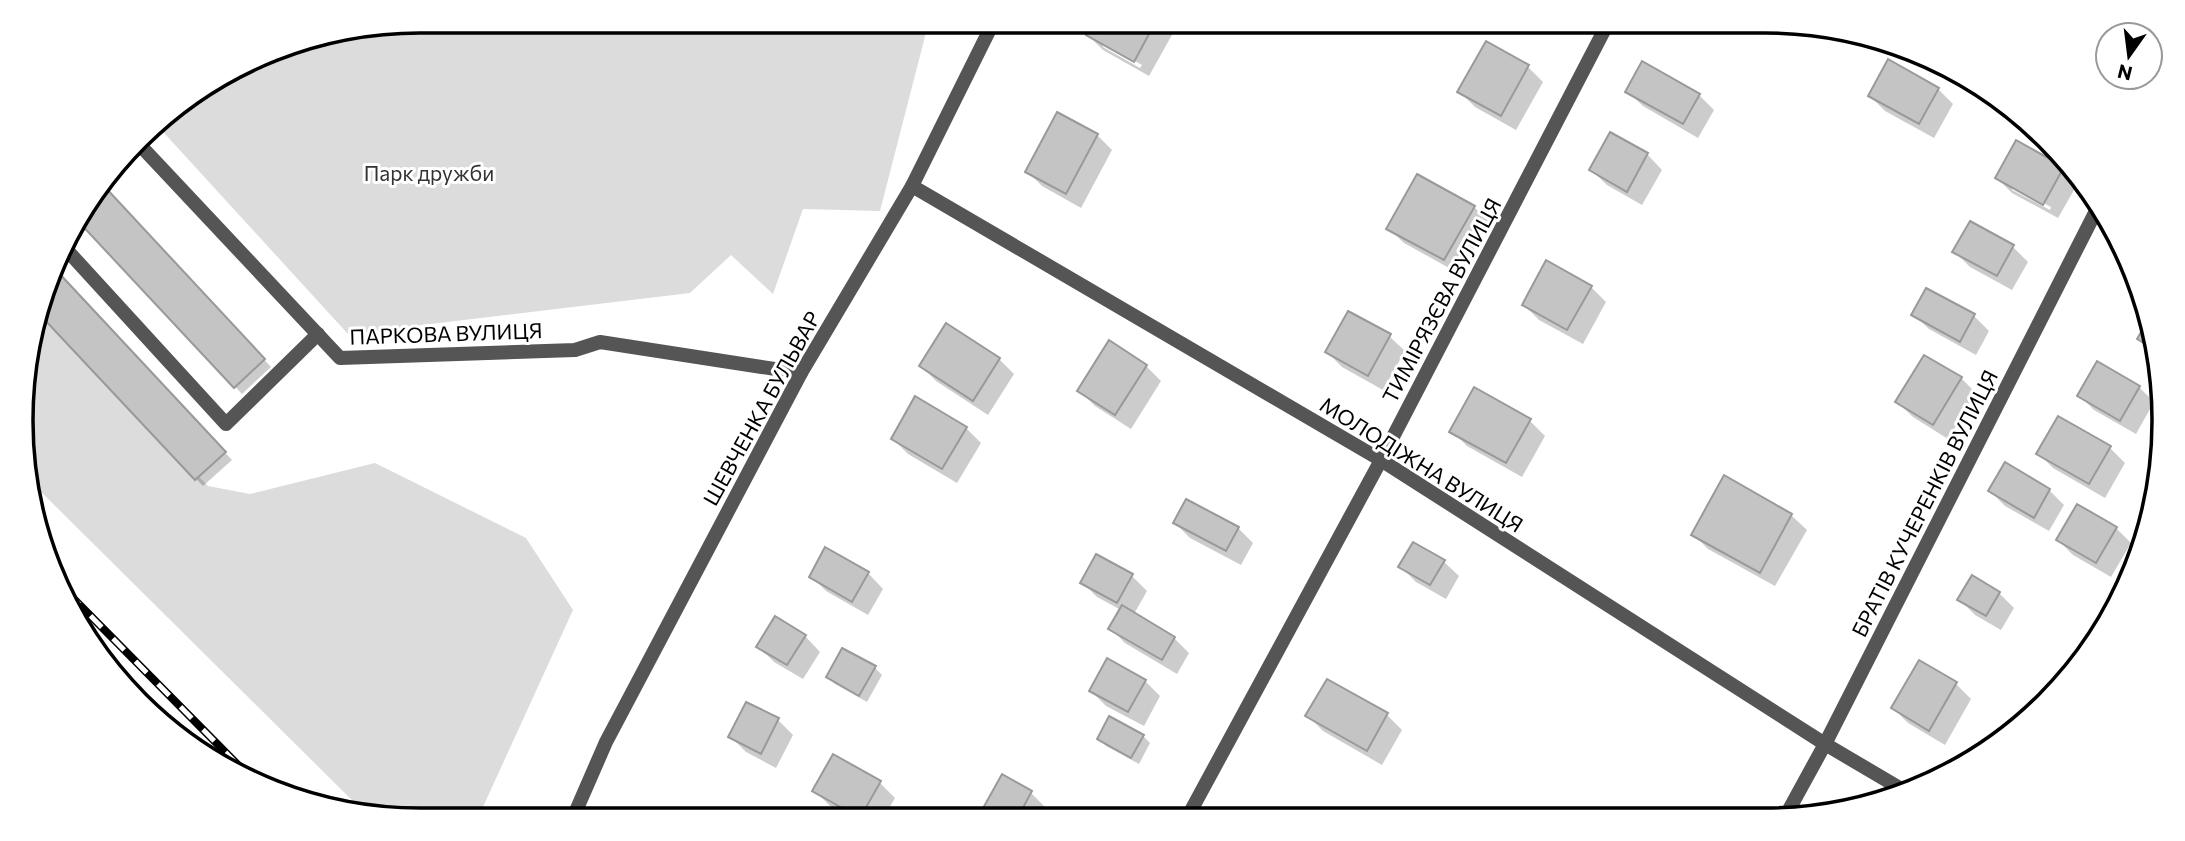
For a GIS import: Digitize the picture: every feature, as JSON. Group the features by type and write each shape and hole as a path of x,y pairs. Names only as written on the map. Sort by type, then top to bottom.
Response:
{"street":[{"name":"ШЕВЧЕНКА БУЛЬВАР","path":"577,808 606,742 801,373 912,186 988,33"},
{"name":"ТИМІРЯЗЄВА ВУЛИЦЯ","path":"1192,808 1381,460 1603,33"},
{"name":"ПАРКОВА ВУЛИЦЯ","path":"144,150 340,358 575,350 600,341 801,373"},
{"name":"МОЛОДІЖНА ВУЛИЦЯ","path":"912,186 1381,460 1825,744 1894,785"},
{"name":"БРАТІВ КУЧЕРЕНКІВ ВУЛИЦЯ","path":"1791,807 2093,216"},
{"path":"71,254 226,424 318,334"}],"green space":[{"name":"Парк дружби","path":"926,33 880,211 803,209 773,294 731,255 690,293 348,334 163,131 205,99 249,73 320,46 395,34"},
{"path":"46,319 208,486 250,494 375,463 526,538 573,610 482,808 395,807 353,801 40,491 33,420 37,370"}],"building":[{"path":"1087,33 1150,33 1134,62 1086,35"},
{"path":"1486,41 1529,65 1501,116 1457,92"},
{"path":"1888,59 1939,88 1919,124 1868,96"},
{"path":"1642,61 1700,94 1683,124 1625,92"},
{"path":"1057,112 1098,134 1066,194 1025,172"},
{"path":"1610,132 1648,153 1627,192 1589,170"},
{"path":"2016,140 2050,159 2061,172 2043,205 1995,178"},
{"path":"1417,174 1475,206 1444,260 1386,229"},
{"path":"109,191 265,359 234,388 84,228"},
{"path":"1970,221 2014,245 1997,276 1952,252"},
{"path":"1546,260 1592,286 1567,330 1522,305"},
{"path":"62,276 226,452 195,480 46,321"},
{"path":"1926,288 1975,314 1960,342 1911,315"},
{"path":"1348,311 1391,334 1368,376 1325,352"},
{"path":"946,323 1000,358 973,401 919,366"},
{"path":"2141,332 2144,343 2137,339"},
{"path":"1109,340 1147,365 1115,415 1077,391"},
{"path":"1924,355 1962,377 1933,425 1895,402"},
{"path":"2097,361 2140,386 2120,421 2077,396"},
{"path":"1474,387 1531,419 1506,463 1449,432"},
{"path":"915,396 967,427 942,469 891,439"},
{"path":"2058,416 2111,446 2089,484 2036,454"},
{"path":"2005,462 2050,489 2034,518 1988,491"},
{"path":"1724,475 1792,514 1760,573 1691,535"},
{"path":"1186,499 1239,527 1226,551 1173,523"},
{"path":"2077,504 2117,527 2096,563 2056,540"},
{"path":"1413,542 1445,560 1430,585 1398,567"},
{"path":"825,547 869,572 852,602 809,577"},
{"path":"1096,554 1133,574 1117,603 1080,583"},
{"path":"1972,575 2000,592 1986,616 1957,600"},
{"path":"1122,605 1175,637 1162,660 1108,629"},
{"path":"775,616 806,635 787,665 756,647"},
{"path":"842,648 876,666 859,696 826,677"},
{"path":"1107,658 1146,680 1128,712 1089,691"},
{"path":"1919,660 1957,682 1929,731 1891,708"},
{"path":"1327,679 1388,713 1367,751 1305,716"},
{"path":"746,702 779,718 761,754 728,737"},
{"path":"1109,716 1144,735 1131,758 1097,739"},
{"path":"833,754 881,781 866,808 842,808 812,791"},
{"path":"1002,774 1032,791 1023,808 983,808"}],"railway":[{"path":"80,606 232,759"}]}
